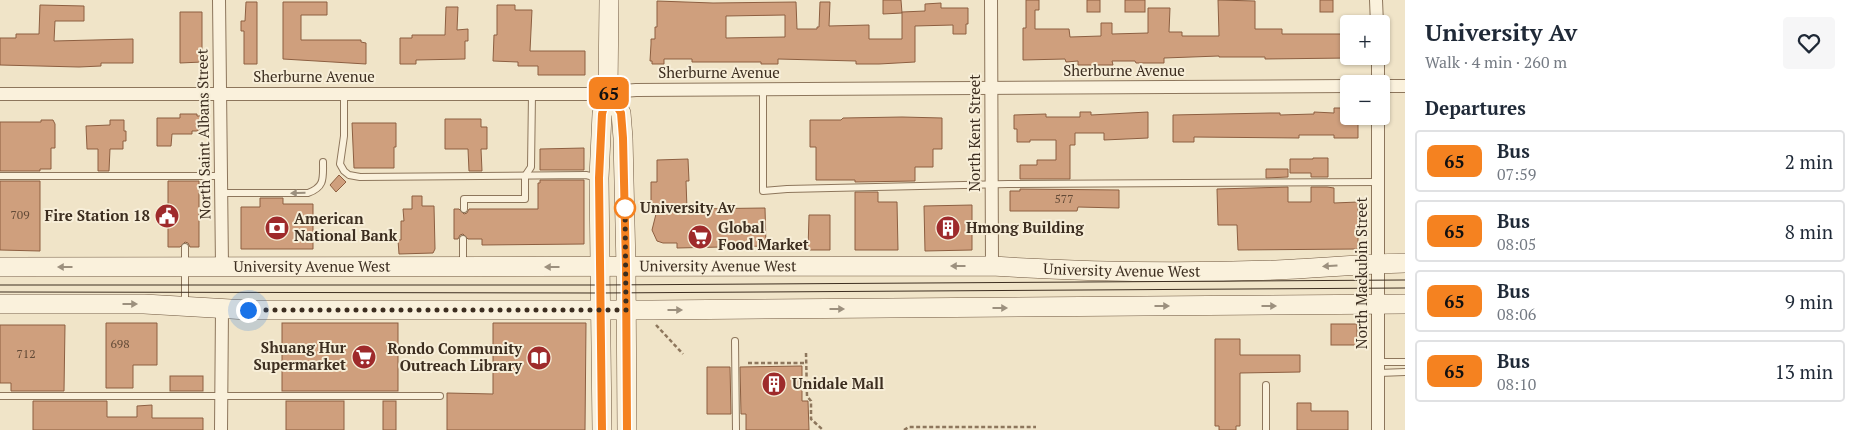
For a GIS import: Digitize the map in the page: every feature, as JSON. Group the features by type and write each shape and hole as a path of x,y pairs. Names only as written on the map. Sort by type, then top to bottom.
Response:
{"main road":[{"path":"602,430 599,178 602,114 608,92 609,0"},
{"path":"608,92 621,113 622,122 626,267 627,430"},
{"name":"University Avenue West","path":"0,267 992,266 1076,271 1262,270 1405,263"},
{"path":"0,304 144,304 222,309 626,310 1378,306 1405,304"}],"street":[{"name":"North Saint Albans Street","path":"219,0 222,267"},
{"name":"North Kent Street","path":"991,0 992,266"},
{"path":"1376,0 1377,15"},
{"name":"Sherburne Avenue","path":"0,94 586,94 636,90 1340,86"},
{"path":"1390,86 1405,86"},
{"name":"North Mackubin Street","path":"1378,125 1378,430"},
{"path":"221,430 222,309"}],"lane":[{"path":"764,90 763,191 787,188 1378,182"},
{"path":"344,93 344,136 340,164 349,175 360,177 586,175 599,178"},
{"path":"464,209 464,199 525,199 525,176 531,167 532,94"},
{"path":"222,193 308,193 320,186 323,178 324,162"},
{"path":"0,176 221,176"},
{"path":"463,267 464,239"},
{"path":"185,247 185,306"},
{"path":"735,342 736,430"},
{"path":"1379,367 1405,362"},
{"path":"1379,367 1405,372"},
{"path":"1266,385 1266,430"},
{"path":"0,396 440,396"}],"path":[{"path":"655,324 683,354"},
{"path":"806,353 807,396 811,401 811,419 823,430"},
{"path":"748,362 807,362"},
{"path":"904,430 909,427 1036,427"}],"building":[{"path":"883,0 901,0 902,13 883,14"},
{"path":"1026,0 1039,0 1039,10 1035,10 1035,29 1069,29 1070,37 1101,36 1101,23 1112,23 1112,34 1148,33 1148,8 1170,8 1169,32 1182,32 1182,36 1219,36 1218,0 1255,1 1255,29 1282,29 1282,34 1340,34 1340,58 1265,59 1265,57 1219,56 1164,58 1164,63 1112,61 1113,65 1078,65 1078,61 1066,62 1065,59 1023,60 1023,28 1026,28"},
{"path":"1087,0 1100,0 1100,12 1087,12"},
{"path":"1125,0 1145,0 1145,12 1125,12"},
{"path":"1320,0 1333,0 1333,12 1320,12"},
{"path":"657,1 713,3 796,2 797,29 817,29 819,27 820,2 830,2 829,26 869,25 869,39 902,39 902,12 925,11 925,4 941,3 941,8 968,8 966,34 953,34 953,25 915,26 915,62 856,64 856,61 778,59 778,64 761,64 761,62 692,62 692,59 664,59 664,64 652,64 652,61 650,61 651,39 655,39 655,27 657,27","holes":["785,15 785,37 726,38 726,16"]},
{"path":"246,2 257,2 257,64 244,64 244,31 241,31 241,21 245,21"},
{"path":"283,2 327,2 327,15 301,15 301,40 361,40 361,42 366,43 366,64 283,59"},
{"path":"40,5 84,6 84,21 55,21 54,41 133,39 133,63 101,63 101,66 79,67 0,65 0,38 16,38 16,34 39,34"},
{"path":"497,5 515,5 515,10 532,10 530,51 585,51 585,75 538,75 538,66 518,66 518,62 493,61 494,35 497,35"},
{"path":"446,7 458,7 457,30 468,29 468,41 465,41 465,59 416,60 416,64 400,64 400,38 412,38 412,35 445,35"},
{"path":"180,12 202,12 202,62 180,63"},
{"path":"1334,108 1340,108 1340,125 1358,125 1358,138 1334,138 1334,135 1299,135 1299,138 1194,137 1194,142 1173,142 1173,115 1334,113"},
{"path":"1080,112 1091,112 1091,115 1148,112 1148,138 1104,140 1104,133 1075,133 1075,145 1070,145 1070,179 1020,179 1020,165 1037,165 1037,160 1056,160 1056,140 1017,142 1017,129 1014,129 1014,115 1046,114 1046,117 1080,117"},
{"path":"180,114 197,114 197,116 200,116 200,129 192,131 192,134 172,134 171,146 157,146 157,118 180,118"},
{"path":"902,117 942,118 942,149 933,149 933,167 915,167 915,181 855,182 855,180 816,180 816,147 810,147 810,120"},
{"path":"445,119 481,119 481,127 487,127 487,149 481,149 482,171 469,171 468,149 445,149"},
{"path":"41,120 53,120 55,124 55,148 51,148 51,169 40,169 40,171 0,171 0,122 41,122"},
{"path":"110,120 124,120 126,141 123,141 123,149 110,149 109,171 98,171 98,149 87,149 86,126 110,125"},
{"path":"352,123 396,123 394,168 354,168"},
{"path":"584,148 584,170 540,170 540,149"},
{"path":"1328,158 1328,177 1311,177 1311,173 1290,173 1290,159"},
{"path":"688,159 689,181 686,181 687,209 765,208 766,246 677,248 677,243 657,241 652,230 657,210 651,211 651,182 657,182 657,160"},
{"path":"1266,169 1288,169 1288,177 1266,178"},
{"path":"339,175 346,182 336,192 330,185"},
{"path":"540,180 584,180 584,244 482,245 482,239 468,239 463,234 458,239 454,239 454,209 459,209 464,214 469,209 538,209 538,183 540,183"},
{"path":"0,181 40,181 40,251 0,250"},
{"path":"168,181 199,181 199,247 190,247 185,242 180,247 168,247"},
{"path":"1288,187 1288,202 1311,202 1311,187 1327,187 1334,188 1334,203 1358,202 1358,249 1238,250 1237,225 1218,225 1217,189"},
{"path":"1020,189 1119,190 1119,208 1078,207 1077,211 1010,211 1010,191 1020,191"},
{"path":"855,192 878,192 878,202 897,202 898,250 855,250"},
{"path":"412,196 422,196 422,206 434,206 435,249 433,253 399,254 398,240 401,240 401,221 404,221 403,209 412,209"},
{"name":"American National Bank","path":"260,198 283,198 283,204 313,204 313,249 241,249 241,207 260,207"},
{"name":"Hmong Building","path":"972,205 972,250 925,251 924,206"},
{"path":"809,215 830,215 830,250 808,250"},
{"path":"106,323 157,323 157,365 133,365 133,388 106,388"},
{"path":"282,323 398,323 398,391 282,391"},
{"name":"Rondo Community Outreach Library","path":"493,323 586,323 585,430 447,430 447,393 493,394"},
{"path":"1331,324 1357,324 1357,345 1331,345"},
{"path":"0,325 65,325 64,391 11,391 11,383 0,383"},
{"path":"1215,339 1240,339 1240,355 1300,355 1300,372 1240,373 1240,426 1236,426 1236,430 1219,430 1219,426 1215,426"},
{"name":"Unidale Mall","path":"802,366 802,401 808,401 809,430 746,430 746,414 741,414 740,367"},
{"path":"707,367 730,367 731,414 707,414"},
{"path":"170,376 203,376 203,391 170,391"},
{"path":"33,401 107,401 107,417 137,417 137,406 152,405 152,418 203,418 203,430 33,430"},
{"path":"286,401 344,401 344,430 286,430"},
{"path":"383,401 396,401 396,430 383,430"},
{"path":"1297,403 1311,403 1311,411 1348,411 1348,430 1297,430"}],"tram line":[{"path":"0,285 600,285 1405,280"},
{"path":"0,292 600,293 1405,288"}],"bus line":[{"name":"65","path":"602,430 599,178 602,114 608,92 621,113 623,138 627,430"}],"place":[{"name":"University Av","path":"625,208"},
{"name":"Fire Station 18","path":"167,216"},
{"name":"American National Bank","path":"277,228"},
{"name":"Hmong Building","path":"948,228"},
{"name":"Global Food Market","path":"700,237"},
{"name":"Shuang Hur Supermarket","path":"364,357"},
{"name":"Rondo Community Outreach Library","path":"539,358"},
{"name":"Unidale Mall","path":"774,384"}],"route":[{"path":"248,310 626,310 625,203 625,208"}]}
